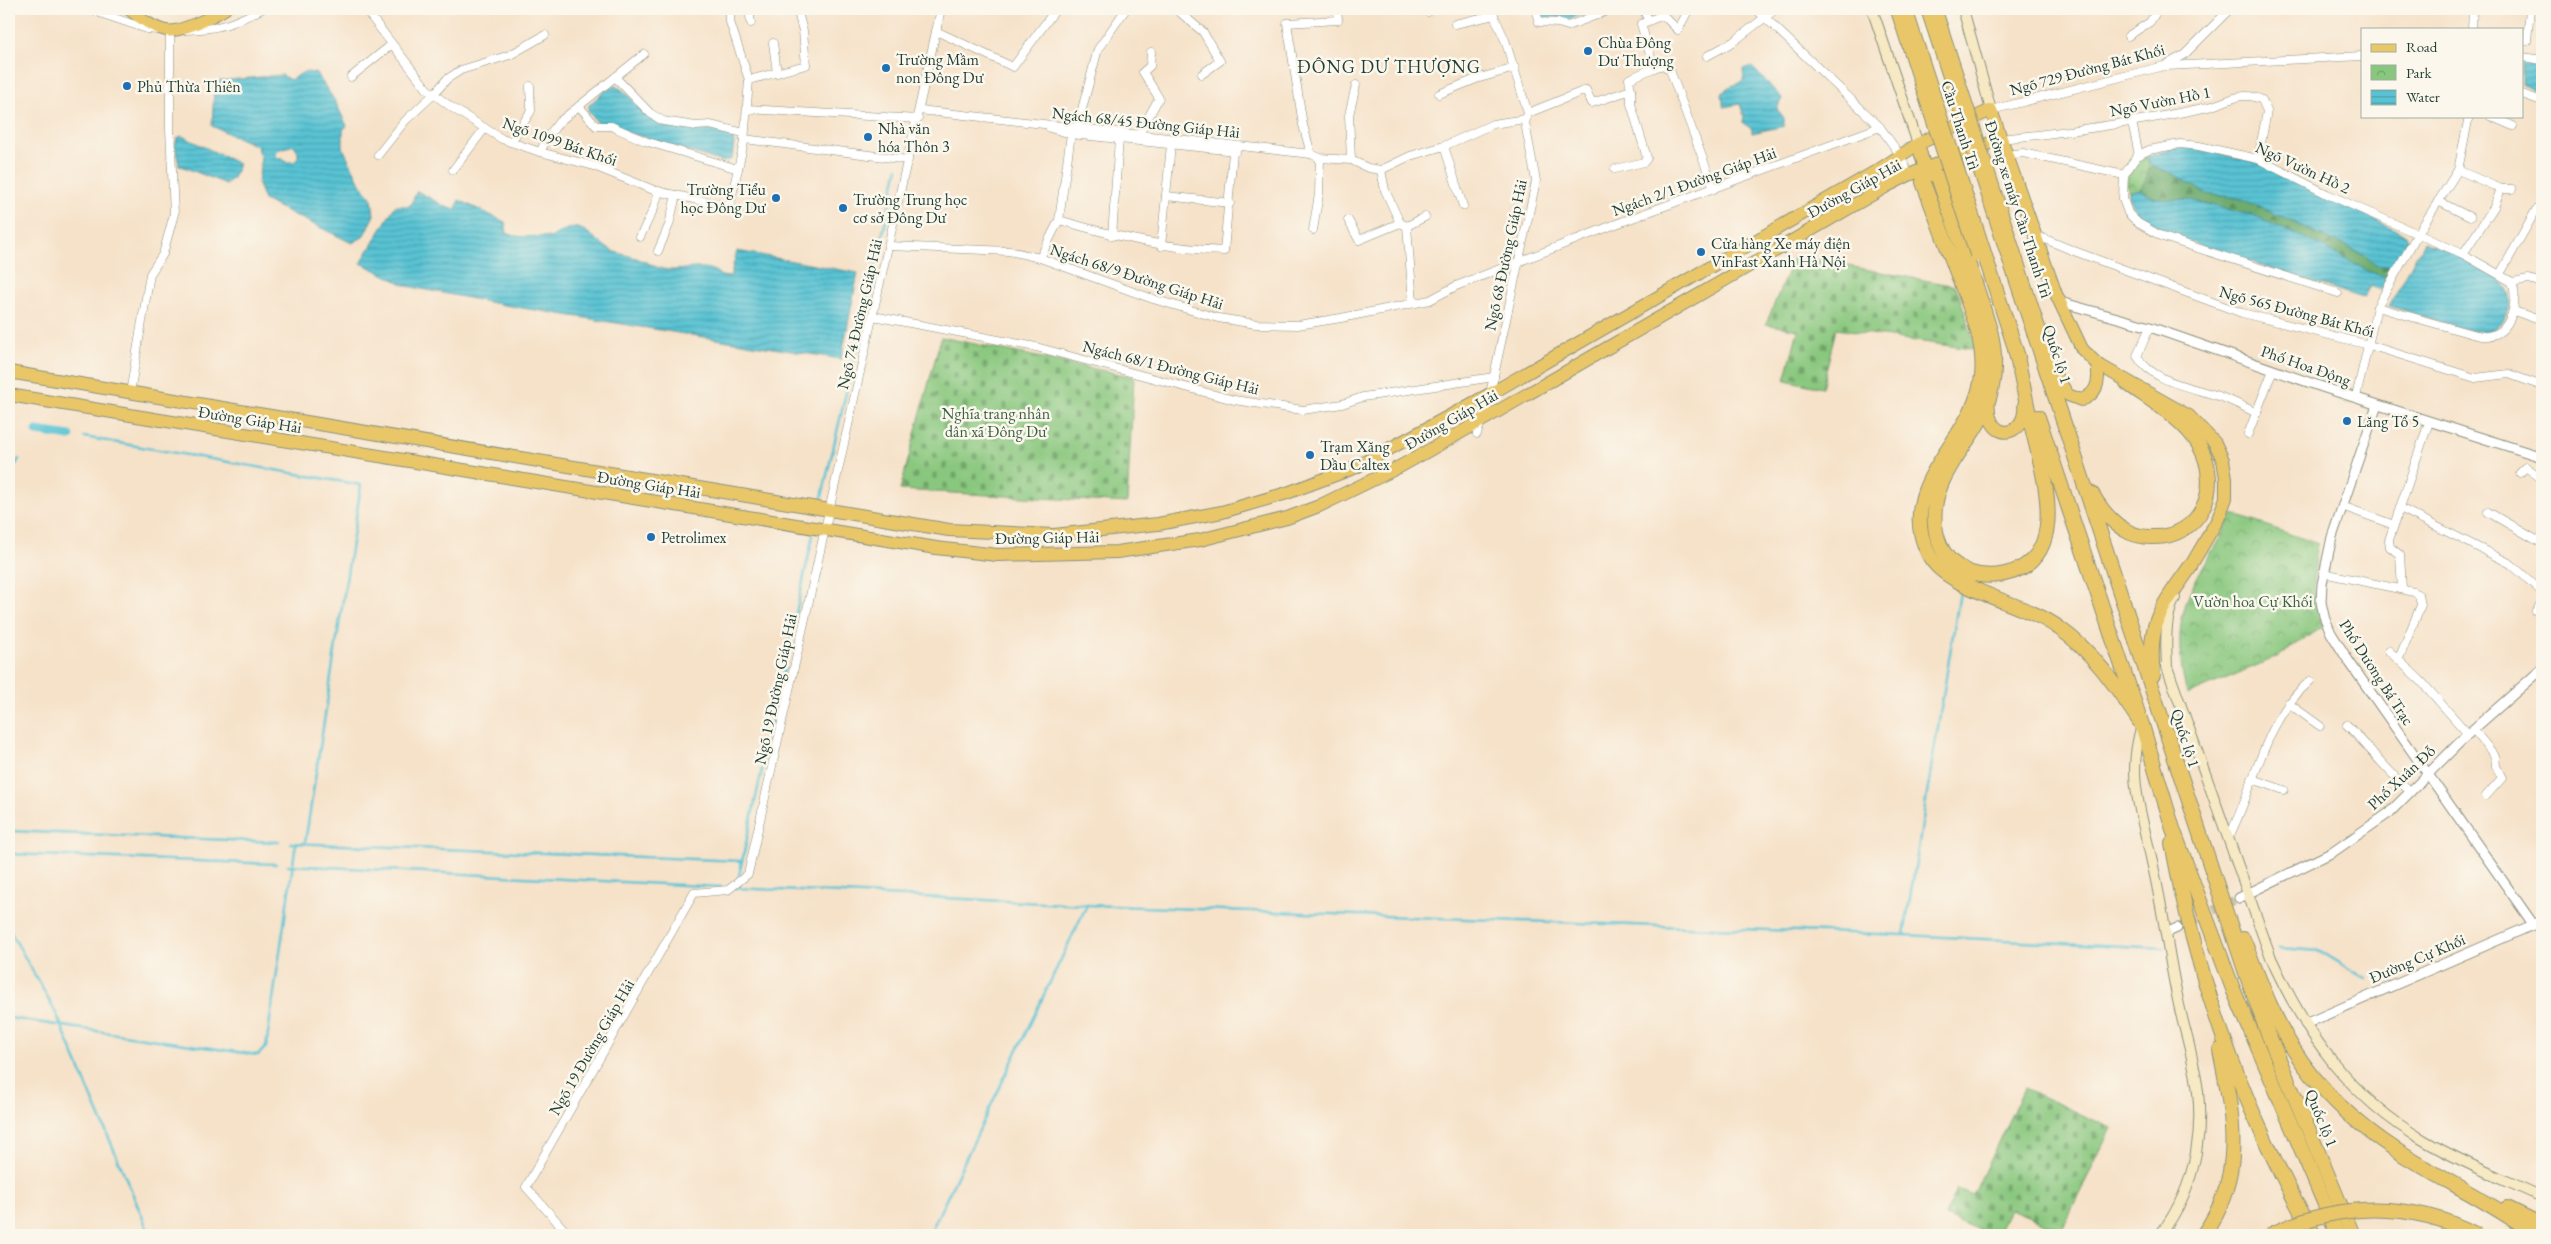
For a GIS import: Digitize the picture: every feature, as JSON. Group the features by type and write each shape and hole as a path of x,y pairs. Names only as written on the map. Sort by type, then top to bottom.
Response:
{"highway":[{"name":"Cầu Thanh Trì","path":"1905,9 1980,254"},
{"name":"Cầu Thanh Trì","path":"1928,9 2008,244"},
{"name":"Đường Giáp Hải","path":"9,372 829,508 948,530 1054,535 1158,524 1222,512 1287,493 1354,468 1490,394 1918,144 1991,110"},
{"path":"1991,110 2040,252 2060,302 2082,349 2097,364 2168,413 2187,430 2198,444 2206,459 2210,476 2209,494 2202,510 2191,523 2176,533 2160,538 2142,537 2126,531 2112,520 2082,479"},
{"name":"Đường Giáp Hải","path":"9,395 824,530 997,555 1117,552 1200,540 1287,518 1319,506 1401,466 1909,175 2000,139"},
{"path":"1918,144 1925,169 1923,182 1977,331 1982,358 1982,376 1977,396 1929,480 1923,496 1918,512 1921,539 1930,558 1946,574 1976,590 2032,611 2060,628 2106,670 2142,725"},
{"path":"1925,169 1938,177 1990,330 1994,358 1992,386 1988,400 1980,419 1944,478 1936,500 1934,517 1936,534 1948,558 1963,569 1984,576 1999,575 2019,569 2035,557 2046,536 2048,491 2015,348"},
{"name":"Quốc lộ 1","path":"2008,244 2062,422 2267,1031 2353,1235"},
{"name":"Quốc lộ 1","path":"1980,254 1996,289 2142,725 2164,801 2232,989 2338,1235"},
{"path":"1988,400 1990,418 1996,427 2009,431 2021,424 2025,413 2015,348"},
{"path":"2057,378 2068,395 2081,400 2091,394 2098,384 2097,364"},
{"path":"2126,383 2168,403 2189,416 2215,443 2223,460 2226,478 2226,498 2218,519 2190,567 2156,618 2151,636 2156,704"},
{"path":"150,418 154,397"},
{"path":"2164,801 2181,894 2209,998 2230,1100 2234,1137 2231,1169 2226,1187 2215,1214 2202,1235"},
{"path":"2204,846 2272,1006 2299,1058 2335,1100 2364,1128 2399,1152 2457,1185 2536,1235"},
{"path":"2209,998 2251,1113 2314,1235"},
{"path":"2457,1185 2542,1225"},
{"path":"2270,1235 2317,1216 2375,1209 2410,1212 2434,1217 2477,1235"}],"main road":[{"path":"128,9 143,20 170,31 198,22 225,9"},
{"path":"1872,9 1918,144"},
{"path":"1896,9 1980,254"},
{"name":"Đường xe máy Cầu Thanh Trì","path":"1936,9 2008,244 2057,378 2062,422"},
{"path":"1963,9 1991,110"},
{"path":"2190,567 2171,605 2165,636 2167,667 2229,838 2243,896 2270,958 2305,1024 2345,1078 2384,1113 2444,1152 2542,1197"},
{"path":"2142,725 2133,764 2134,783 2166,933 2178,1000 2194,1064 2200,1109 2196,1156 2186,1190 2171,1221 2160,1235"}],"street":[{"path":"88,9 147,29 170,31 214,29 232,24 262,9"},
{"path":"366,10 376,9"},
{"path":"730,9 730,22 749,80 806,65 803,31 797,9"},
{"path":"749,9 751,23"},
{"name":"Ngõ 74 Đường Giáp Hải","path":"829,508 942,9"},
{"path":"936,31 1012,67 1056,9"},
{"path":"1040,258 1060,220 1074,131 1098,49 1126,9"},
{"path":"1176,9 1203,32 1220,61 1202,74"},
{"path":"1311,154 1303,124 1287,23 1338,20 1337,9"},
{"path":"1535,9 1540,22 1558,22 1568,26 1612,9"},
{"path":"1643,9 1649,21"},
{"path":"1654,68 1641,24 1663,15 1678,30 1689,9"},
{"path":"1756,9 1880,127 1900,156 1909,175"},
{"path":"1707,56 1733,42 1776,9"},
{"path":"2128,36 2150,22 2158,9"},
{"name":"Ngõ 729 Đường Bát Khối","path":"1991,110 2164,66 2184,55 2230,9"},
{"path":"2472,28 2473,9"},
{"path":"2526,41 2530,9"},
{"name":"Ngõ 1099 Bát Khối","path":"366,10 391,45 427,89 485,128 511,142 540,152 594,166 659,191 722,205 730,204 738,169 744,138 749,80"},
{"path":"1455,24 1493,12"},
{"name":"Ngõ 68 Đường Giáp Hải","path":"1478,434 1490,394 1536,181 1526,116 1515,68 1493,12"},
{"path":"130,393 150,274 163,254 174,214 170,129 170,31"},
{"path":"378,155 405,120 434,94 447,79 461,70 510,55 545,35"},
{"path":"773,43 777,73"},
{"path":"351,77 391,45"},
{"path":"1139,134 1159,98 1143,72 1150,66 1151,52"},
{"path":"540,152 554,128 644,54"},
{"path":"2164,66 2361,56"},
{"path":"2524,57 2542,60"},
{"path":"1615,169 1644,162 1647,158 1631,104 1630,79 1663,65 1670,70 1714,189"},
{"path":"1439,94 1476,79 1515,68"},
{"path":"615,78 650,114 663,121 696,126 710,125 744,138 908,160"},
{"path":"1351,160 1349,115 1356,85"},
{"path":"511,142 530,111 530,86"},
{"path":"1413,303 1404,225 1385,190 1381,170 1410,156 1444,146 1493,124 1526,116 1586,90 1592,103 1630,90"},
{"name":"Ngõ Vườn Hồ 1","path":"2000,139 2132,122 2210,107 2239,95 2258,98 2266,103 2268,111 2258,159"},
{"path":"2524,95 2542,102"},
{"path":"579,106 596,126 610,126 645,142 738,169"},
{"path":"747,109 918,119"},
{"name":"Ngách 68/45 Đường Giáp Hải","path":"919,110 1040,124 1119,139 1233,152 1250,147"},
{"path":"2356,397 2377,307 2417,235 2458,170 2469,118"},
{"path":"2495,118 2514,126"},
{"path":"2132,122 2139,154 2124,174 2122,192 2124,206 2133,218 2146,228 2170,239 2338,293"},
{"name":"Ngách 2/1 Đường Giáp Hải","path":"1518,264 1616,224 1880,127"},
{"path":"453,170 485,128"},
{"name":"Ngách 68/45 Đường Giáp Hải","path":"1074,131 1139,134 1311,154 1320,158 1351,160 1368,168 1381,170"},
{"path":"2023,137 2023,153"},
{"path":"1112,236 1119,139"},
{"path":"1161,246 1172,144"},
{"name":"Ngõ Vườn Hồ 2","path":"2139,154 2180,144 2258,159 2417,235 2463,254 2512,282"},
{"path":"1444,146 1463,206"},
{"path":"1060,220 1112,236 1161,246 1224,251 1230,203 1233,152"},
{"path":"2005,154 2023,153 2124,174"},
{"path":"1312,230 1320,194 1320,158"},
{"path":"2458,170 2501,189 2512,189"},
{"path":"2463,254 2494,208 2501,189"},
{"path":"640,237 654,208 659,191"},
{"path":"658,251 669,225 676,195"},
{"path":"1166,196 1230,203"},
{"path":"2438,201 2470,216"},
{"path":"2500,274 2536,210 2542,208"},
{"path":"1348,220 1360,240 1425,217"},
{"name":"Ngõ 565 Đường Bát Khối","path":"2035,235 2242,314 2369,345 2475,378 2509,374 2542,386"},
{"path":"2040,252 2048,240"},
{"name":"Ngách 68/9 Đường Giáp Hải","path":"888,246 987,249 1040,258 1153,299 1218,318 1256,324 1298,325 1430,300 1456,286 1518,264"},
{"path":"2377,307 2472,334 2488,336 2506,325 2514,311 2515,299 2512,282 2529,279 2542,283"},
{"name":"Phố Hoa Động","path":"2060,302 2150,327 2377,405 2542,457"},
{"path":"2514,311 2542,321"},
{"name":"Ngách 68/1 Đường Giáp Hải","path":"873,316 1036,347 1234,400 1303,410 1342,404 1363,397 1494,376"},
{"path":"2150,327 2137,356 2143,366 2170,380 2220,396 2256,413"},
{"path":"2248,434 2274,370"},
{"name":"Phố Dương Bá Trạc","path":"2377,405 2326,555 2321,602 2331,633 2533,924"},
{"path":"2402,590 2400,555 2389,544 2429,422"},
{"path":"2520,473 2526,467 2542,479"},
{"path":"2342,506 2394,525"},
{"name":"Ngõ 19 Đường Giáp Hải","path":"568,1235 526,1187 694,894 728,890 748,874 829,508"},
{"path":"2400,508 2511,564 2542,592"},
{"path":"2488,512 2538,541 2542,536"},
{"path":"2323,573 2417,594 2421,601 2400,656"},
{"path":"2536,611 2542,602"},
{"path":"2389,651 2494,756 2496,766 2502,778 2486,796"},
{"name":"Phố Xuân Đỗ","path":"2243,896 2333,852 2389,813 2471,732 2542,669"},
{"path":"2229,838 2274,724 2288,703 2310,681"},
{"path":"2288,703 2320,726"},
{"path":"2347,725 2371,750 2384,768 2410,792"},
{"path":"2252,779 2284,790"},
{"name":"Đường Cự Khối","path":"2305,1024 2542,921"},
{"path":"2166,933 2176,928"}],"green space":[{"path":"2147,157 2149,170 2145,181 2140,189 2129,192 2127,181 2130,171 2142,159"},
{"path":"2151,166 2170,172 2207,194 2242,199 2345,246 2367,257 2375,265 2394,268 2388,277 2370,272 2251,215 2187,199 2172,200 2152,197 2140,189"},
{"path":"1794,256 1956,286 1977,350 1836,329 1822,388 1785,380 1798,330 1766,324"},
{"name":"Nghĩa trang nhân dân xã Đông Dư","path":"941,337 1134,377 1127,503 900,490"},
{"name":"Vườn hoa Cự Khối","path":"2233,514 2318,544 2314,586 2316,606 2323,626 2279,656 2187,695 2181,665 2180,640 2182,618 2196,580"},
{"path":"2024,1088 2111,1128 2062,1230 2010,1209 1996,1235 1991,1235 1945,1216 1957,1189 1973,1195"}],"water":[{"path":"1537,9 1594,9 1566,20 1559,17 1545,19 1540,16"},
{"path":"2524,60 2542,63 2542,96 2524,85"},
{"path":"1751,66 1782,98 1777,109 1784,118 1784,126 1752,133 1752,129 1743,123 1744,116 1740,104 1724,107 1722,94 1727,88 1744,81 1743,69"},
{"path":"304,72 316,73 335,101 347,126 343,130 343,148 361,185 372,199 374,215 363,237 352,243 264,200 258,184 261,157 257,146 212,126 214,90 219,81 282,75 290,80","holes":["294,145 298,151 298,158 294,162 286,162 276,157 277,150"]},
{"path":"615,86 627,94 647,116 659,124 677,129 714,131 732,136 734,143 732,159 723,162 598,123 588,111 589,105 609,87"},
{"path":"182,136 239,164 233,178 226,184 179,165 175,145 177,138"},
{"path":"2176,147 2211,151 2262,164 2406,235 2409,243 2394,268 2375,265 2367,257 2345,246 2242,199 2207,194 2170,172 2151,166 2147,157"},
{"path":"2140,189 2152,197 2171,200 2187,199 2251,215 2309,240 2370,272 2388,277 2381,290 2370,286 2363,298 2171,236 2143,219 2133,207 2129,192"},
{"path":"417,191 446,207 456,209 459,200 505,222 507,233 512,235 551,238 562,231 572,228 579,229 615,252 635,257 667,270 700,268 715,271 721,276 730,277 737,251 858,273 841,359 504,305 407,286 361,263 395,206 410,206"},
{"path":"2424,242 2470,260 2499,279 2508,291 2510,304 2501,323 2493,329 2471,331 2389,306"}],"waterway":[{"path":"821,501 898,168"},
{"path":"37,431 70,436"},
{"path":"84,437 361,485 305,843"},
{"path":"9,475 19,459"},
{"path":"738,880 813,535"},
{"path":"1904,935 1960,592"},
{"path":"9,831 279,842"},
{"path":"291,843 742,861"},
{"path":"9,1018 258,1055 266,1047 296,843"},
{"path":"9,854 276,864"},
{"path":"288,865 722,887"},
{"path":"736,886 736,888 1087,905 929,1235"},
{"path":"1087,905 1904,935 2163,948"},
{"path":"9,929 56,1013 150,1235"},
{"path":"2279,948 2320,951 2366,979"}],"tunnel":[{"path":"2177,928 2239,898"}],"place":[{"name":"Chùa Đông Dư Thượng","path":"1588,51"},
{"name":"Trường Mầm non Đông Dư","path":"886,68"},
{"name":"Phủ Thừa Thiên","path":"127,86"},
{"name":"Nhà văn hóa Thôn 3","path":"868,137"},
{"name":"Trường Tiểu học Đông Dư","path":"776,198"},
{"name":"Trường Trung học cơ sở Đông Dư","path":"843,208"},
{"name":"Cửa hàng Xe máy điện VinFast Xanh Hà Nội","path":"1701,252"},
{"name":"Lăng Tổ 5","path":"2347,421"},
{"name":"Trạm Xăng Dầu Caltex","path":"1310,455"},
{"name":"Petrolimex","path":"651,537"}],"district":[{"name":"ĐÔNG DƯ THƯỢNG","path":"1389,67"}]}
